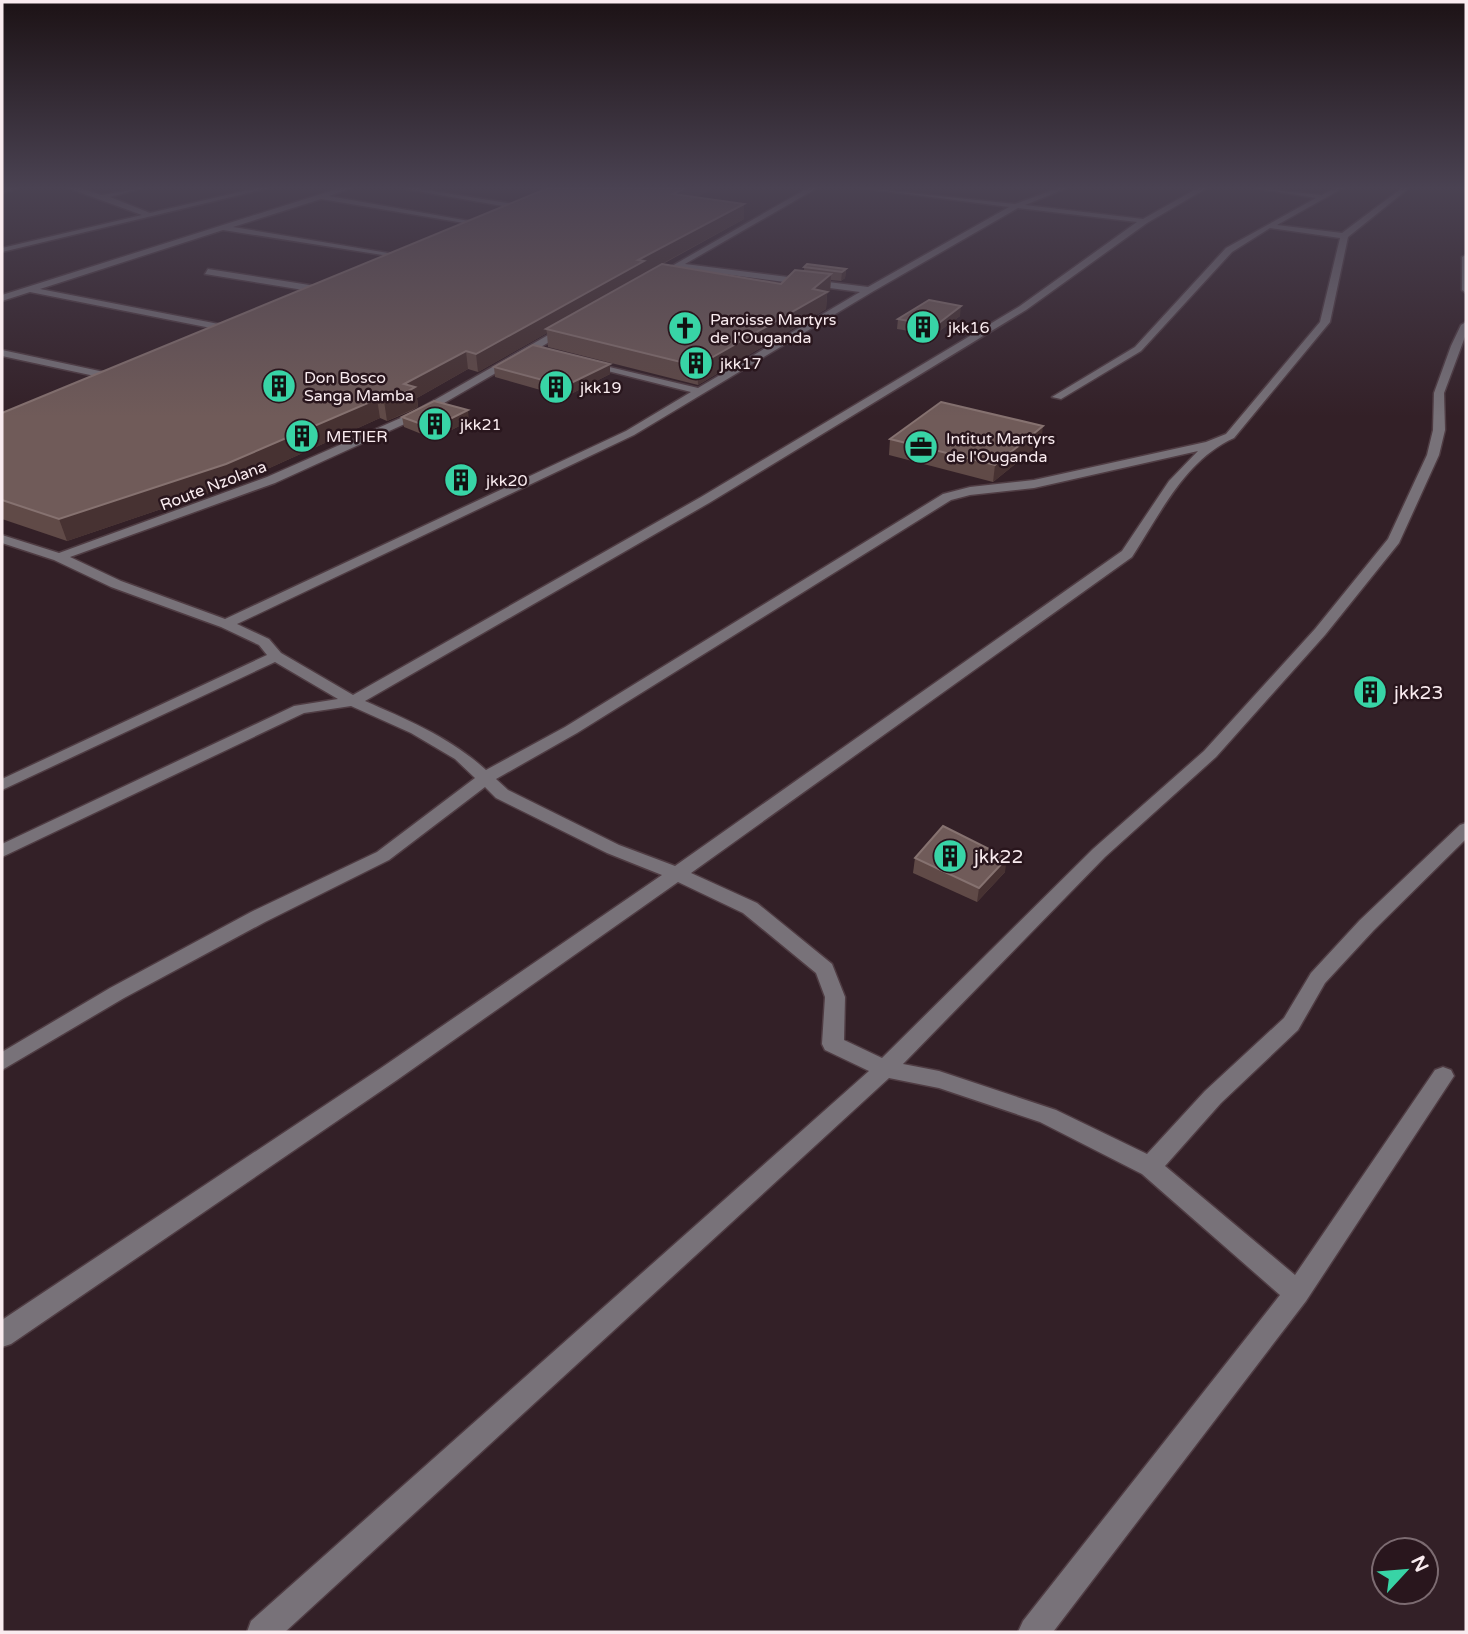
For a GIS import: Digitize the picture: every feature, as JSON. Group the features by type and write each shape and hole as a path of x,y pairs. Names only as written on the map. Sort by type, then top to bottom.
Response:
{"street":[{"path":"5,295 105,264"},
{"path":"383,267 390,264"},
{"path":"641,286 681,264"},
{"path":"226,624 608,444 914,264"},
{"path":"2,850 300,709 354,701 705,500 1023,308 1084,264"},
{"path":"1057,397 1138,349 1216,264"},
{"path":"2,1062 117,993 258,917 383,856 468,794 485,778 571,730 947,497 970,491 1034,484 1210,445 1230,436 1242,425 1325,322 1337,264"},
{"path":"1465,264 1466,290"},
{"path":"678,266 869,290"},
{"path":"208,272 322,290"},
{"path":"299,300 335,286"},
{"path":"30,289 230,329"},
{"name":"Route Nzolana","path":"59,557 271,480 415,415 580,320"},
{"path":"218,335 242,325"},
{"path":"262,1632 885,1069 1098,853 1210,754 1320,632 1394,540 1433,455 1439,430 1439,393 1455,346 1466,325"},
{"path":"531,348 544,351"},
{"path":"2,353 121,379"},
{"path":"583,361 699,391"},
{"path":"109,384 133,373"},
{"path":"2,1335 389,1074 677,874 1127,554 1173,484 1210,445"},
{"path":"2,539 59,557 116,583 226,624 264,642 276,656 354,701 417,730 461,756 502,794 588,837 750,908 825,969 835,997 833,1044 885,1069 939,1080 1048,1116 1150,1167 1297,1293"},
{"path":"2,785 276,656"},
{"path":"1150,1167 1213,1097 1291,1024 1318,978 1367,925 1466,829"},
{"path":"1034,1632 1297,1293 1443,1076"}],"building":[{"name":"Don Bosco Sanga Mamba","path":"363,264 638,264 476,354 466,351 404,384 415,387 408,391 384,401 377,399 226,464 59,519 2,500 2,413"},
{"name":"Paroisse Martyrs de l'Ouganda","path":"662,264 781,284 795,270 831,274 813,289 827,292 697,366 546,329"},
{"path":"809,264 846,269 842,272 804,267"},
{"path":"929,300 961,306 935,326 898,319"},
{"path":"533,345 610,364 565,386 494,367"},
{"path":"434,401 468,410 432,428 402,417"},
{"path":"941,402 1043,426 995,465 890,439"},
{"path":"943,826 1007,858 979,888 915,858"}],"place":[{"name":"jkk16","path":"923,327"},
{"name":"Paroisse Martyrs de l'Ouganda","path":"685,328"},
{"name":"jkk17","path":"696,363"},
{"name":"Don Bosco Sanga Mamba","path":"279,386"},
{"name":"jkk19","path":"556,387"},
{"name":"jkk21","path":"435,424"},
{"name":"METIER","path":"302,436"},
{"name":"Intitut Martyrs de l'Ouganda","path":"921,447"},
{"name":"jkk20","path":"461,480"},
{"name":"jkk23","path":"1370,692"},
{"name":"jkk22","path":"950,856"}]}
